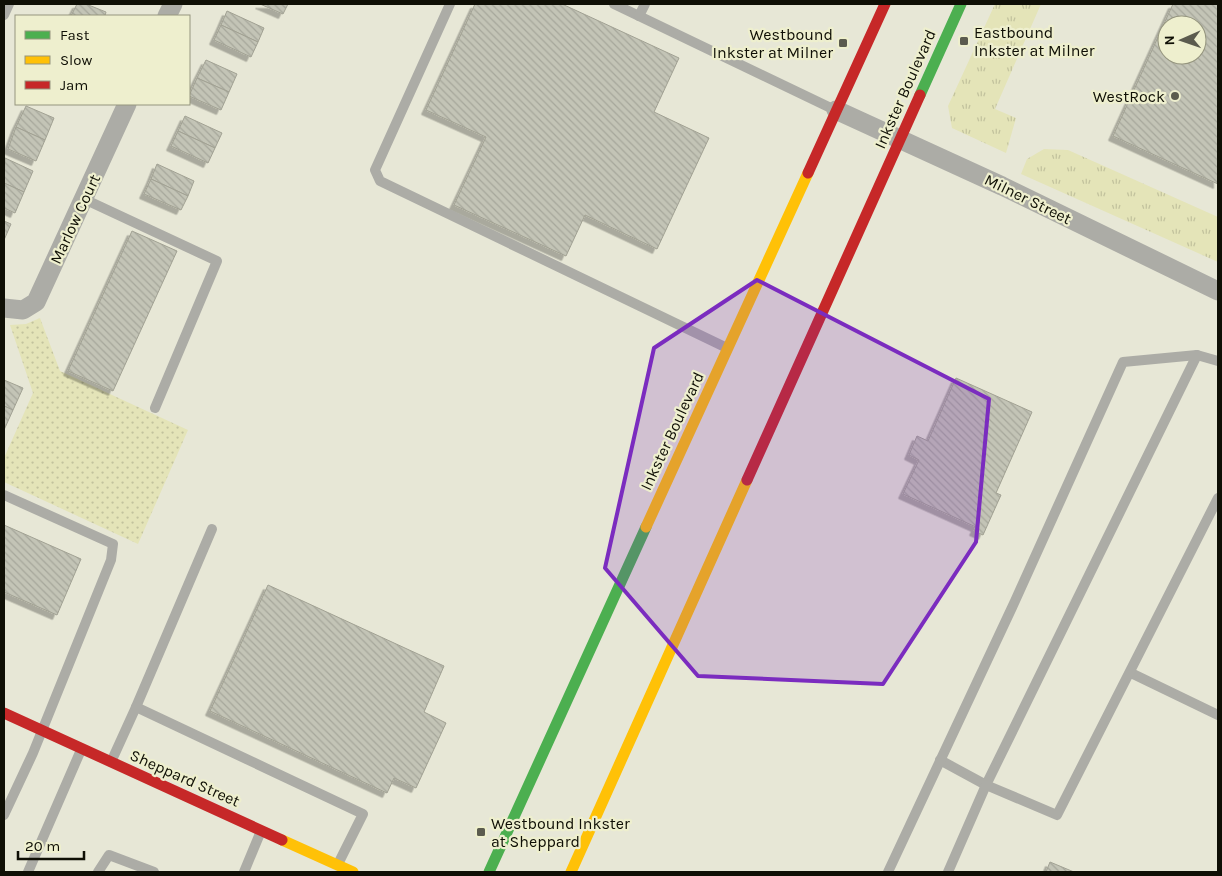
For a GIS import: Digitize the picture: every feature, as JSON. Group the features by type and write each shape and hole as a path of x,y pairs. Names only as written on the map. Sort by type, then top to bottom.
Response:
{"main road":[{"name":"Inkster Boulevard","path":"488,872 885,4"},
{"name":"Inkster Boulevard","path":"571,872 961,4"},
{"name":"Sheppard Street","path":"4,713 353,872"}],"street":[{"name":"Marlow Court","path":"4,308 23,310 36,302 127,105"},
{"name":"Milner Street","path":"836,110 901,139 1218,291"}],"lane":[{"path":"4,15 9,4"},
{"path":"450,4 375,170 380,181 728,348"},
{"path":"614,4 836,110"},
{"path":"639,16 645,4"},
{"path":"84,198 217,261 155,408"},
{"path":"888,872 1123,362 1197,355 1218,361"},
{"path":"948,872 986,785 1197,355"},
{"path":"4,495 113,544 111,560 42,731 4,815"},
{"path":"940,760 986,785 1057,815 1131,673 1218,498"},
{"path":"111,762 212,529"},
{"path":"1131,673 1218,715"},
{"path":"136,707 363,814 337,865"},
{"path":"28,872 82,749"},
{"path":"244,872 261,830"},
{"path":"98,872 109,855 154,872"}],"highlighted area":[{"path":"757,280 989,399 976,542 883,684 698,676 605,568 654,348"}],"green space":[{"path":"995,4 1041,4 995,109 1016,118 1006,153 952,128 948,106"},
{"path":"1044,149 1068,150 1218,217 1218,262 1021,174 1027,159"},
{"path":"40,318 60,371 188,430 138,544 4,482 4,458 33,393 10,325 26,324"}],"building":[{"path":"77,4 86,4 106,12 105,15 72,15"},
{"path":"260,4 288,4 283,14"},
{"path":"475,4 562,4 679,58 654,112 709,138 657,249 585,215 566,256 454,205 486,137 426,110"},
{"name":"WestRock","path":"1173,4 1218,4 1218,184 1113,136 1157,39 1157,65 1207,65 1207,15 1168,15"},
{"path":"227,11 264,28 258,42 221,25"},
{"path":"221,25 258,42 251,57 214,40"},
{"path":"206,60 237,74 229,92 197,78"},
{"path":"197,78 229,92 221,110 190,96"},
{"path":"26,106 54,118 45,140 16,127"},
{"path":"185,116 222,133 215,148 178,131"},
{"path":"16,127 45,140 36,161 8,149"},
{"path":"178,131 215,148 208,163 171,146"},
{"path":"5,158 33,171 24,192 4,183"},
{"path":"157,164 194,181 188,196 151,179"},
{"path":"151,179 188,196 181,210 144,194"},
{"path":"4,183 24,192 15,213 4,208"},
{"path":"4,221 11,224 4,240"},
{"path":"132,231 177,251 113,391 68,371"},
{"path":"956,378 1032,412 996,493 1001,495 983,535 974,531 976,527 903,494 919,460 909,455 917,436 928,441"},
{"path":"4,380 23,388 13,410 4,406"},
{"path":"4,406 13,410 4,430"},
{"path":"4,525 81,559 57,615 4,592"},
{"path":"268,585 444,666 424,712 446,723 416,788 394,778 387,793 210,711"},
{"path":"1050,862 1074,872 1046,872"}],"traffic: fast":[{"path":"920,95 961,4"},
{"path":"489,872 646,527"}],"traffic: slow":[{"path":"646,527 808,173"},
{"path":"571,872 747,480"},
{"path":"282,840 353,872"}],"traffic: jam":[{"path":"808,173 885,4"},
{"path":"747,480 920,95"},
{"path":"4,713 282,840"}],"place":[{"name":"Eastbound Inkster at Milner","path":"964,41"},
{"name":"Westbound Inkster at Milner","path":"843,43"},
{"name":"WestRock","path":"1175,96"},
{"name":"Westbound Inkster at Sheppard","path":"481,832"}]}
